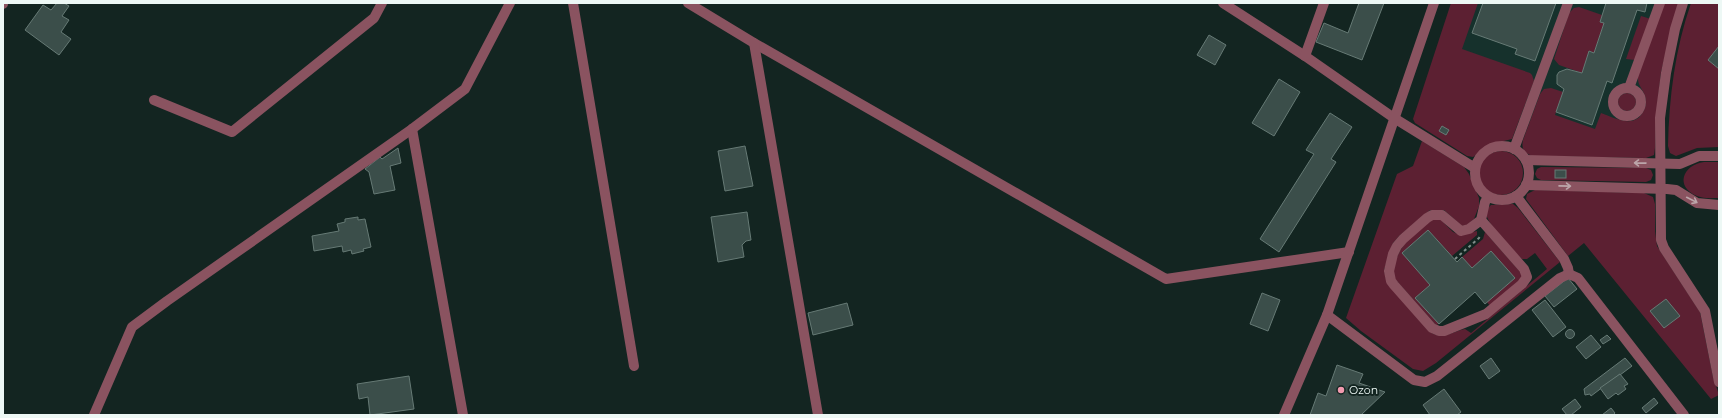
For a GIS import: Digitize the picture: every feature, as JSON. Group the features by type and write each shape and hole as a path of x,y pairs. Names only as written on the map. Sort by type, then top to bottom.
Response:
{"street":[{"path":"154,100 232,132 374,18 382,3"},
{"path":"94,415 132,327 412,129 465,89 510,3"},
{"path":"572,3 634,366"},
{"path":"688,3 754,43 1166,279 1349,252"},
{"path":"1223,3 1305,56 1394,118 1475,168"},
{"path":"1305,56 1324,3"},
{"path":"1284,415 1327,315 1434,3"},
{"path":"1514,149 1568,3"},
{"path":"1629,88 1660,3"},
{"path":"1683,3 1670,49 1660,118 1660,231 1662,245 1705,311 1719,382"},
{"path":"754,43 818,415"},
{"path":"412,129 463,415"},
{"path":"1498,146 1506,146 1514,149 1526,160 1529,173 1526,185 1516,196 1506,200 1497,200 1488,197 1477,185 1475,168 1478,160 1490,149 1498,146"},
{"path":"1526,160 1680,164 1699,156 1719,156"},
{"path":"1526,185 1660,188 1676,190 1697,203 1719,205"},
{"path":"1516,196 1564,259 1569,274"},
{"path":"1484,223 1460,231 1442,215 1432,215 1403,239 1393,254 1389,270 1391,281 1436,330 1444,331 1486,314 1525,281 1527,277 1524,269 1484,223 1485,202 1488,197"},
{"path":"1327,315 1414,380 1425,382 1437,376 1560,278 1569,274 1578,278 1684,415"}],"path":[{"path":"1455,259 1479,238 1484,223"}],"shaded area":[{"path":"1451,3 1478,3 1462,49 1530,73 1534,81 1512,139 1488,145 1473,157 1467,156 1415,123 1413,119"},
{"path":"1457,3 1674,3 1651,118 1570,139 1438,93"},
{"path":"1664,3 1678,3 1661,72 1656,117 1654,155 1646,158 1532,156 1525,152 1522,145 1523,140 1540,94 1544,89 1551,88 1563,92 1555,115 1595,129 1601,113 1624,121 1635,120 1639,117 1644,110 1646,98 1638,82 1638,76"},
{"path":"1691,3 1719,3 1719,46 1708,60 1719,69 1719,147 1697,148 1676,156 1670,153 1668,146 1671,92 1685,20"},
{"path":"1579,7 1602,15 1600,22 1604,23 1594,53 1589,51 1582,73 1559,65 1554,59 1569,13 1574,8"},
{"path":"1641,16 1651,19 1635,60 1626,59"},
{"path":"1627,93 1633,96 1636,102 1633,108 1627,111 1621,108 1618,102 1621,96"},
{"path":"1422,141 1464,167 1469,174 1479,198 1479,206 1474,219 1467,225 1462,226 1444,210 1430,210 1399,236 1393,243 1384,270 1387,283 1429,331 1442,336 1465,329 1471,333 1547,269 1535,253 1527,259 1522,259 1504,240 1487,217 1488,208 1491,205 1513,204 1518,208 1560,262 1436,363 1423,371 1413,369 1361,331 1346,318 1397,174 1413,166"},
{"path":"1497,151 1505,151 1517,157 1523,169 1523,177 1517,189 1505,195 1497,195 1485,189 1479,177 1479,169 1485,157"},
{"path":"1704,162 1719,162 1719,198 1697,196 1690,192 1686,187 1684,177 1686,172 1696,164"},
{"path":"1541,167 1646,168 1651,170 1653,175 1651,180 1646,182 1541,180 1537,178 1535,174 1537,169"},
{"path":"1535,190 1644,193 1653,197 1655,204 1655,231 1657,246 1700,312 1713,377 1719,395 1711,399 1584,243 1568,256 1526,199 1527,194"},
{"path":"1433,219 1440,219 1453,232 1460,235 1477,231 1477,235 1452,256 1428,230 1402,253 1430,285 1415,298 1439,324 1436,325 1395,279 1394,270 1395,261 1399,252 1411,236"},
{"path":"1485,232 1522,274 1522,278 1490,306 1472,268 1462,257 1483,239"}],"building":[{"path":"57,3 64,3 69,6 62,16 69,20 61,32 71,39 59,55 25,30 43,5 51,10"},
{"path":"1359,3 1384,3 1362,60 1316,42 1324,23 1348,33"},
{"path":"1483,3 1556,3 1535,61 1515,54 1517,49 1472,33"},
{"path":"1606,3 1647,3 1645,12 1637,10 1612,83 1607,81 1592,125 1556,112 1564,89 1557,84 1557,75 1559,72 1567,69 1582,73 1589,51 1594,53 1604,23 1600,22"},
{"path":"1209,35 1226,45 1215,65 1197,55"},
{"path":"1719,46 1719,69 1708,60"},
{"path":"1279,79 1300,92 1274,136 1252,123"},
{"path":"1330,113 1352,127 1331,159 1336,162 1279,252 1260,239 1314,154 1306,150"},
{"path":"1442,126 1449,130 1446,135 1439,131"},
{"path":"745,146 753,186 725,191 718,151"},
{"path":"398,148 401,163 390,166 395,190 374,194 369,172 365,169 380,157 382,159"},
{"path":"1555,170 1566,170 1566,178 1555,178"},
{"path":"747,212 751,240 746,241 742,245 744,257 718,262 711,217"},
{"path":"358,217 358,220 365,219 371,247 363,249 364,251 352,254 351,250 343,252 342,246 314,251 312,236 339,231 337,224 345,222 345,219"},
{"path":"1428,230 1457,262 1462,257 1472,268 1491,251 1515,278 1485,304 1475,292 1439,324 1415,298 1430,285 1402,253"},
{"path":"1568,278 1577,289 1554,307 1545,296"},
{"path":"1262,293 1280,300 1268,331 1250,324"},
{"path":"1666,299 1680,316 1664,328 1650,311"},
{"path":"1545,300 1566,327 1553,337 1532,310"},
{"path":"847,303 853,325 813,335 808,313"},
{"path":"1568,330 1572,330 1574,334 1572,338 1568,338 1566,336 1566,332"},
{"path":"1591,335 1601,347 1586,359 1576,347"},
{"path":"1607,335 1611,339 1603,344 1600,340"},
{"path":"1491,358 1500,371 1489,379 1480,366"},
{"path":"1625,358 1632,366 1591,396 1590,394 1585,395 1584,389"},
{"path":"1337,365 1363,374 1359,383 1385,392 1361,415 1310,415 1318,393 1326,396"},
{"path":"1620,374 1628,384 1624,386 1626,389 1618,395 1616,393 1608,399 1600,388"},
{"path":"409,376 414,409 370,415 368,397 359,399 357,384"},
{"path":"1444,389 1461,412 1457,415 1430,415 1423,405"},
{"path":"1654,398 1658,403 1646,413 1642,408"},
{"path":"1575,399 1581,407 1571,415 1567,415 1562,409"},
{"path":"1611,408 1615,413 1613,415 1602,415"}],"place":[{"name":"Ozon","path":"1341,390"}]}
